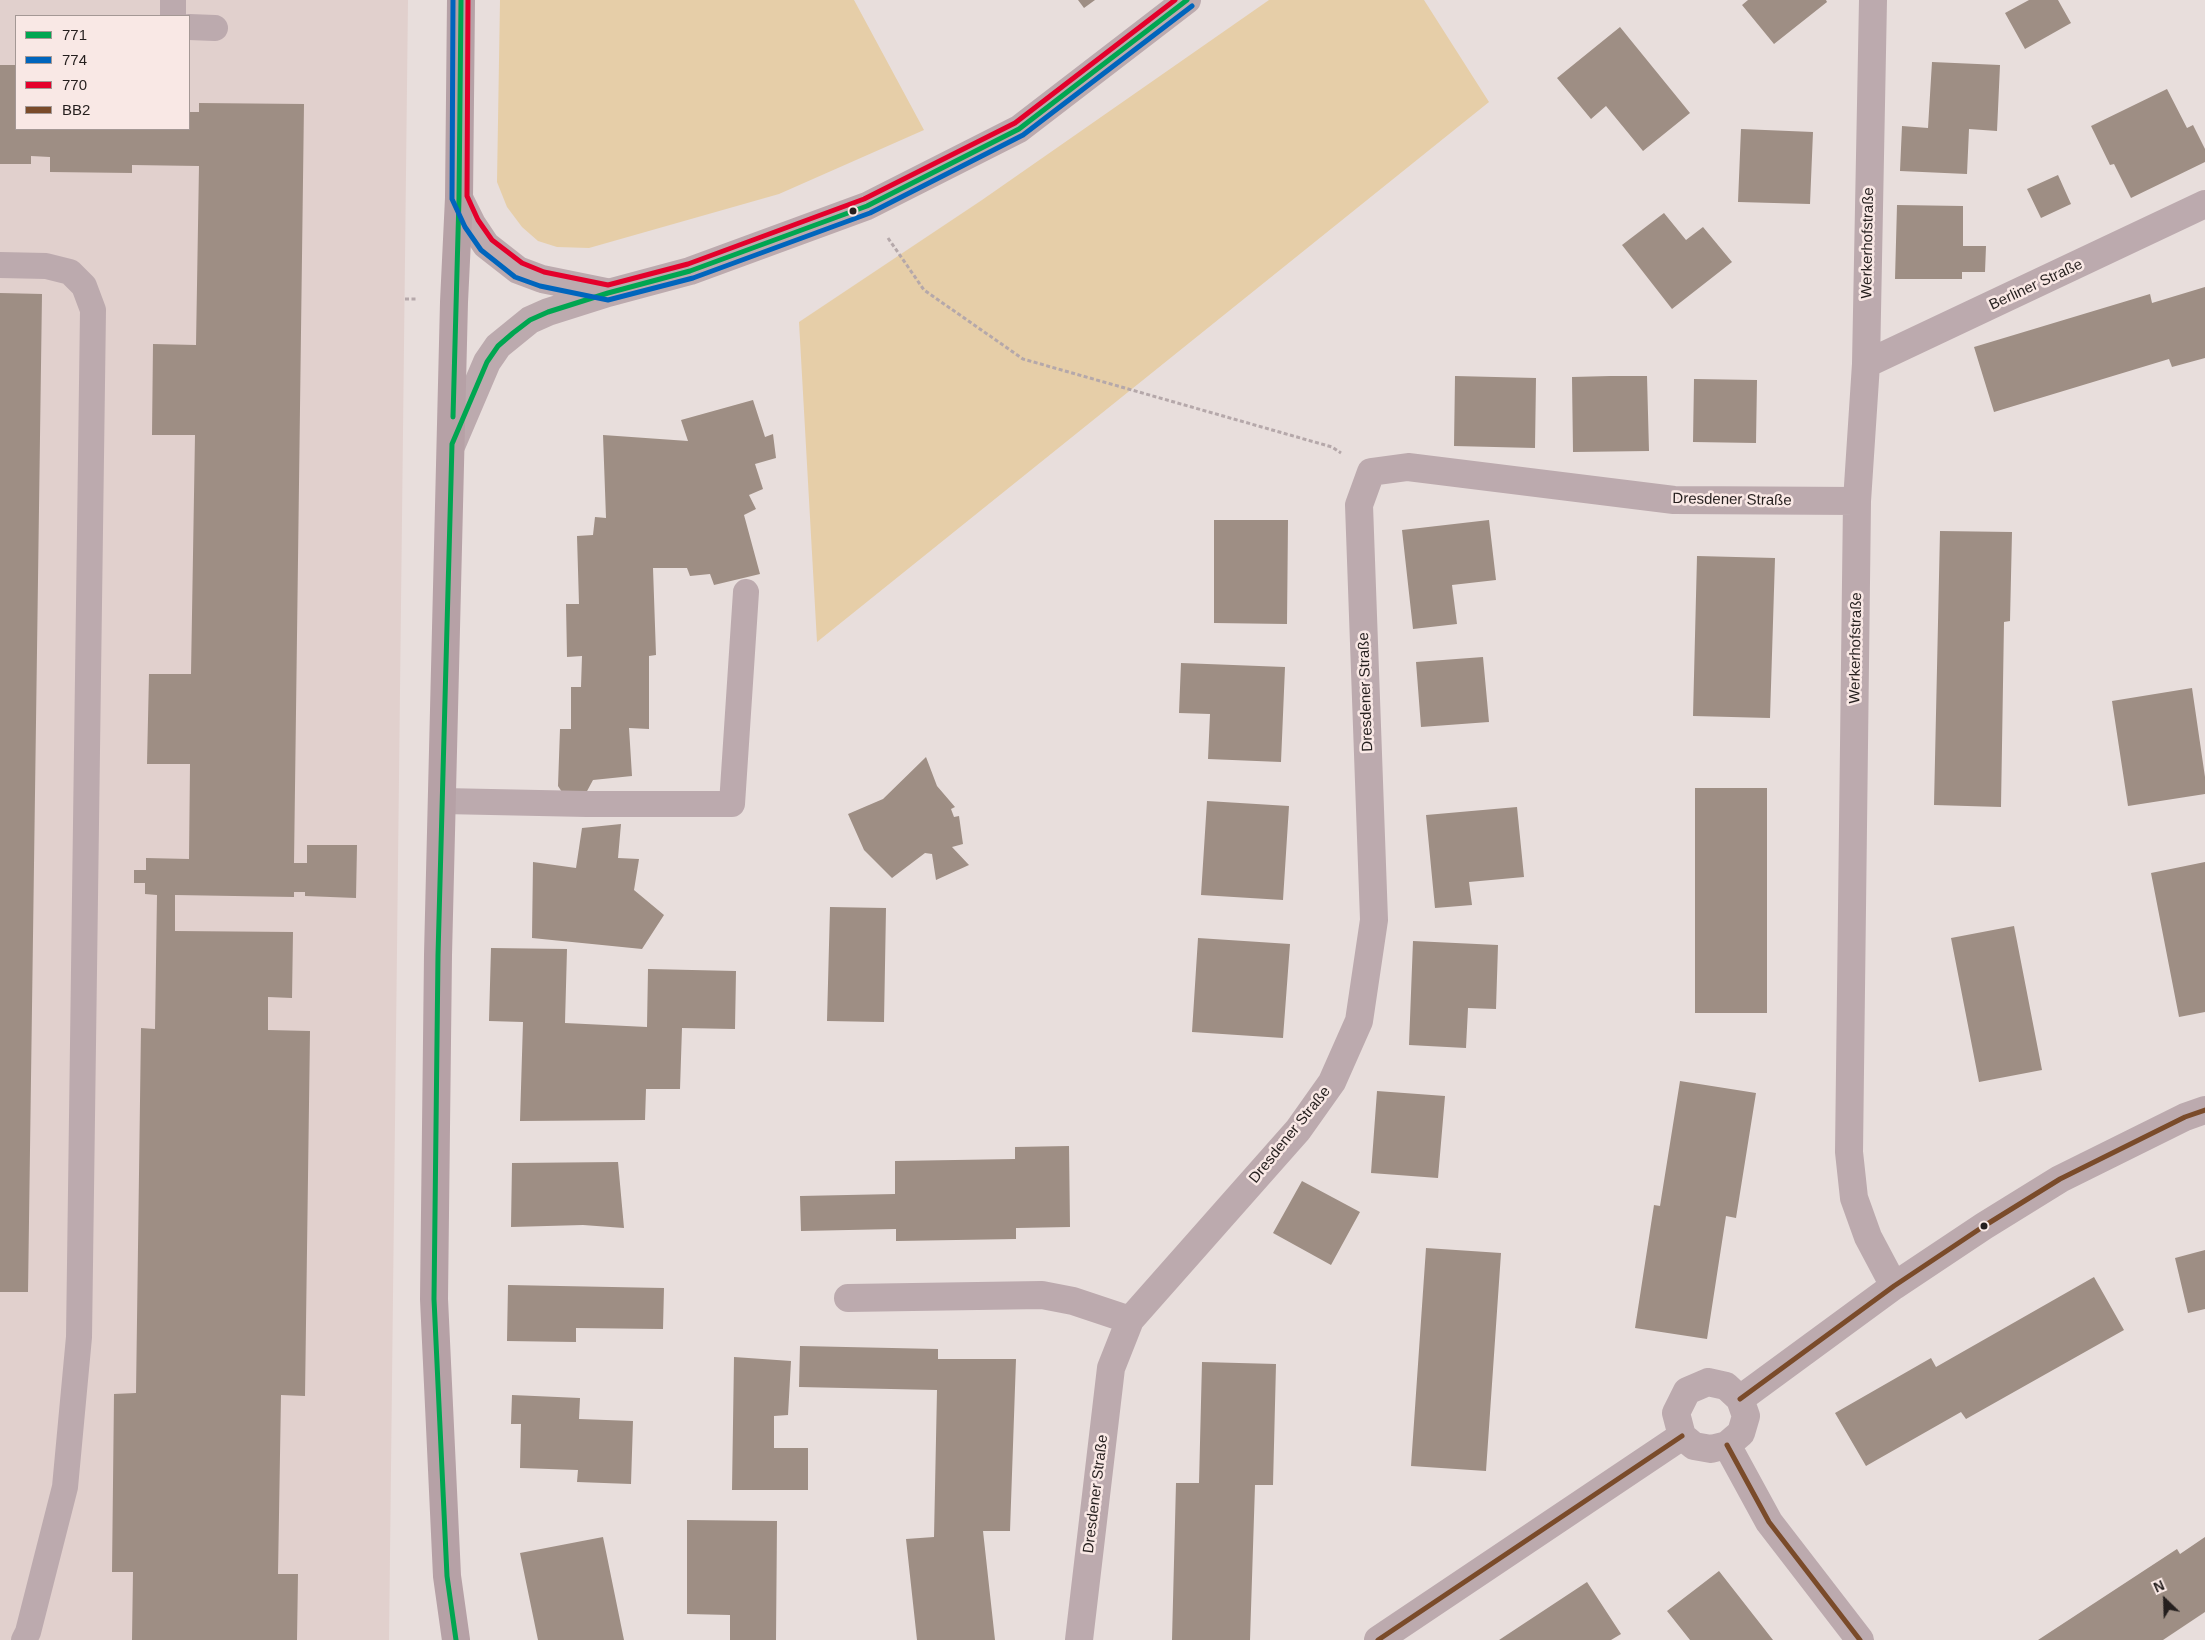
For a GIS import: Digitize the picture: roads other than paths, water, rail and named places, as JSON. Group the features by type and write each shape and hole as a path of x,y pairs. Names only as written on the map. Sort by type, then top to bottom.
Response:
{"main road":[{"path":"456,1640 447,1576 434,1299 454,302 459,198 461,0"}],"street":[{"path":"452,444 486,362 498,346 530,320 608,293 690,271 867,206 1019,129 1187,0"},
{"name":"Werkerhofstraße","path":"1873,0 1866,364 1858,501 1849,1152 1854,1198 1868,1237 1894,1286"},
{"path":"459,198 472,224 486,245 518,270 542,279 608,293"},
{"name":"Berliner Straße","path":"1866,364 2205,204"},
{"name":"Dresdener Straße","path":"1078,1640 1112,1368 1130,1320 1298,1130 1332,1082 1359,1021 1374,920 1359,505 1371,472 1408,467 1674,500 1858,501"},
{"path":"1740,1399 1894,1286 1984,1226 2060,1179 2185,1117 2205,1110"},
{"path":"848,1298 1042,1295 1073,1301 1130,1320"},
{"path":"1708,1382 1726,1386 1740,1399 1746,1416 1741,1432 1727,1445 1711,1449 1694,1446 1682,1436 1676,1413 1687,1391 1708,1382"},
{"path":"1378,1640 1682,1436"},
{"path":"1727,1445 1769,1522 1860,1640"}],"lane":[{"path":"172,15 173,0"},
{"path":"190,27 215,28"},
{"path":"0,265 46,266 70,272 84,286 93,310 80,1338 65,1487 28,1632 24,1640"},
{"path":"443,801 587,804 732,804 746,592"}]}
